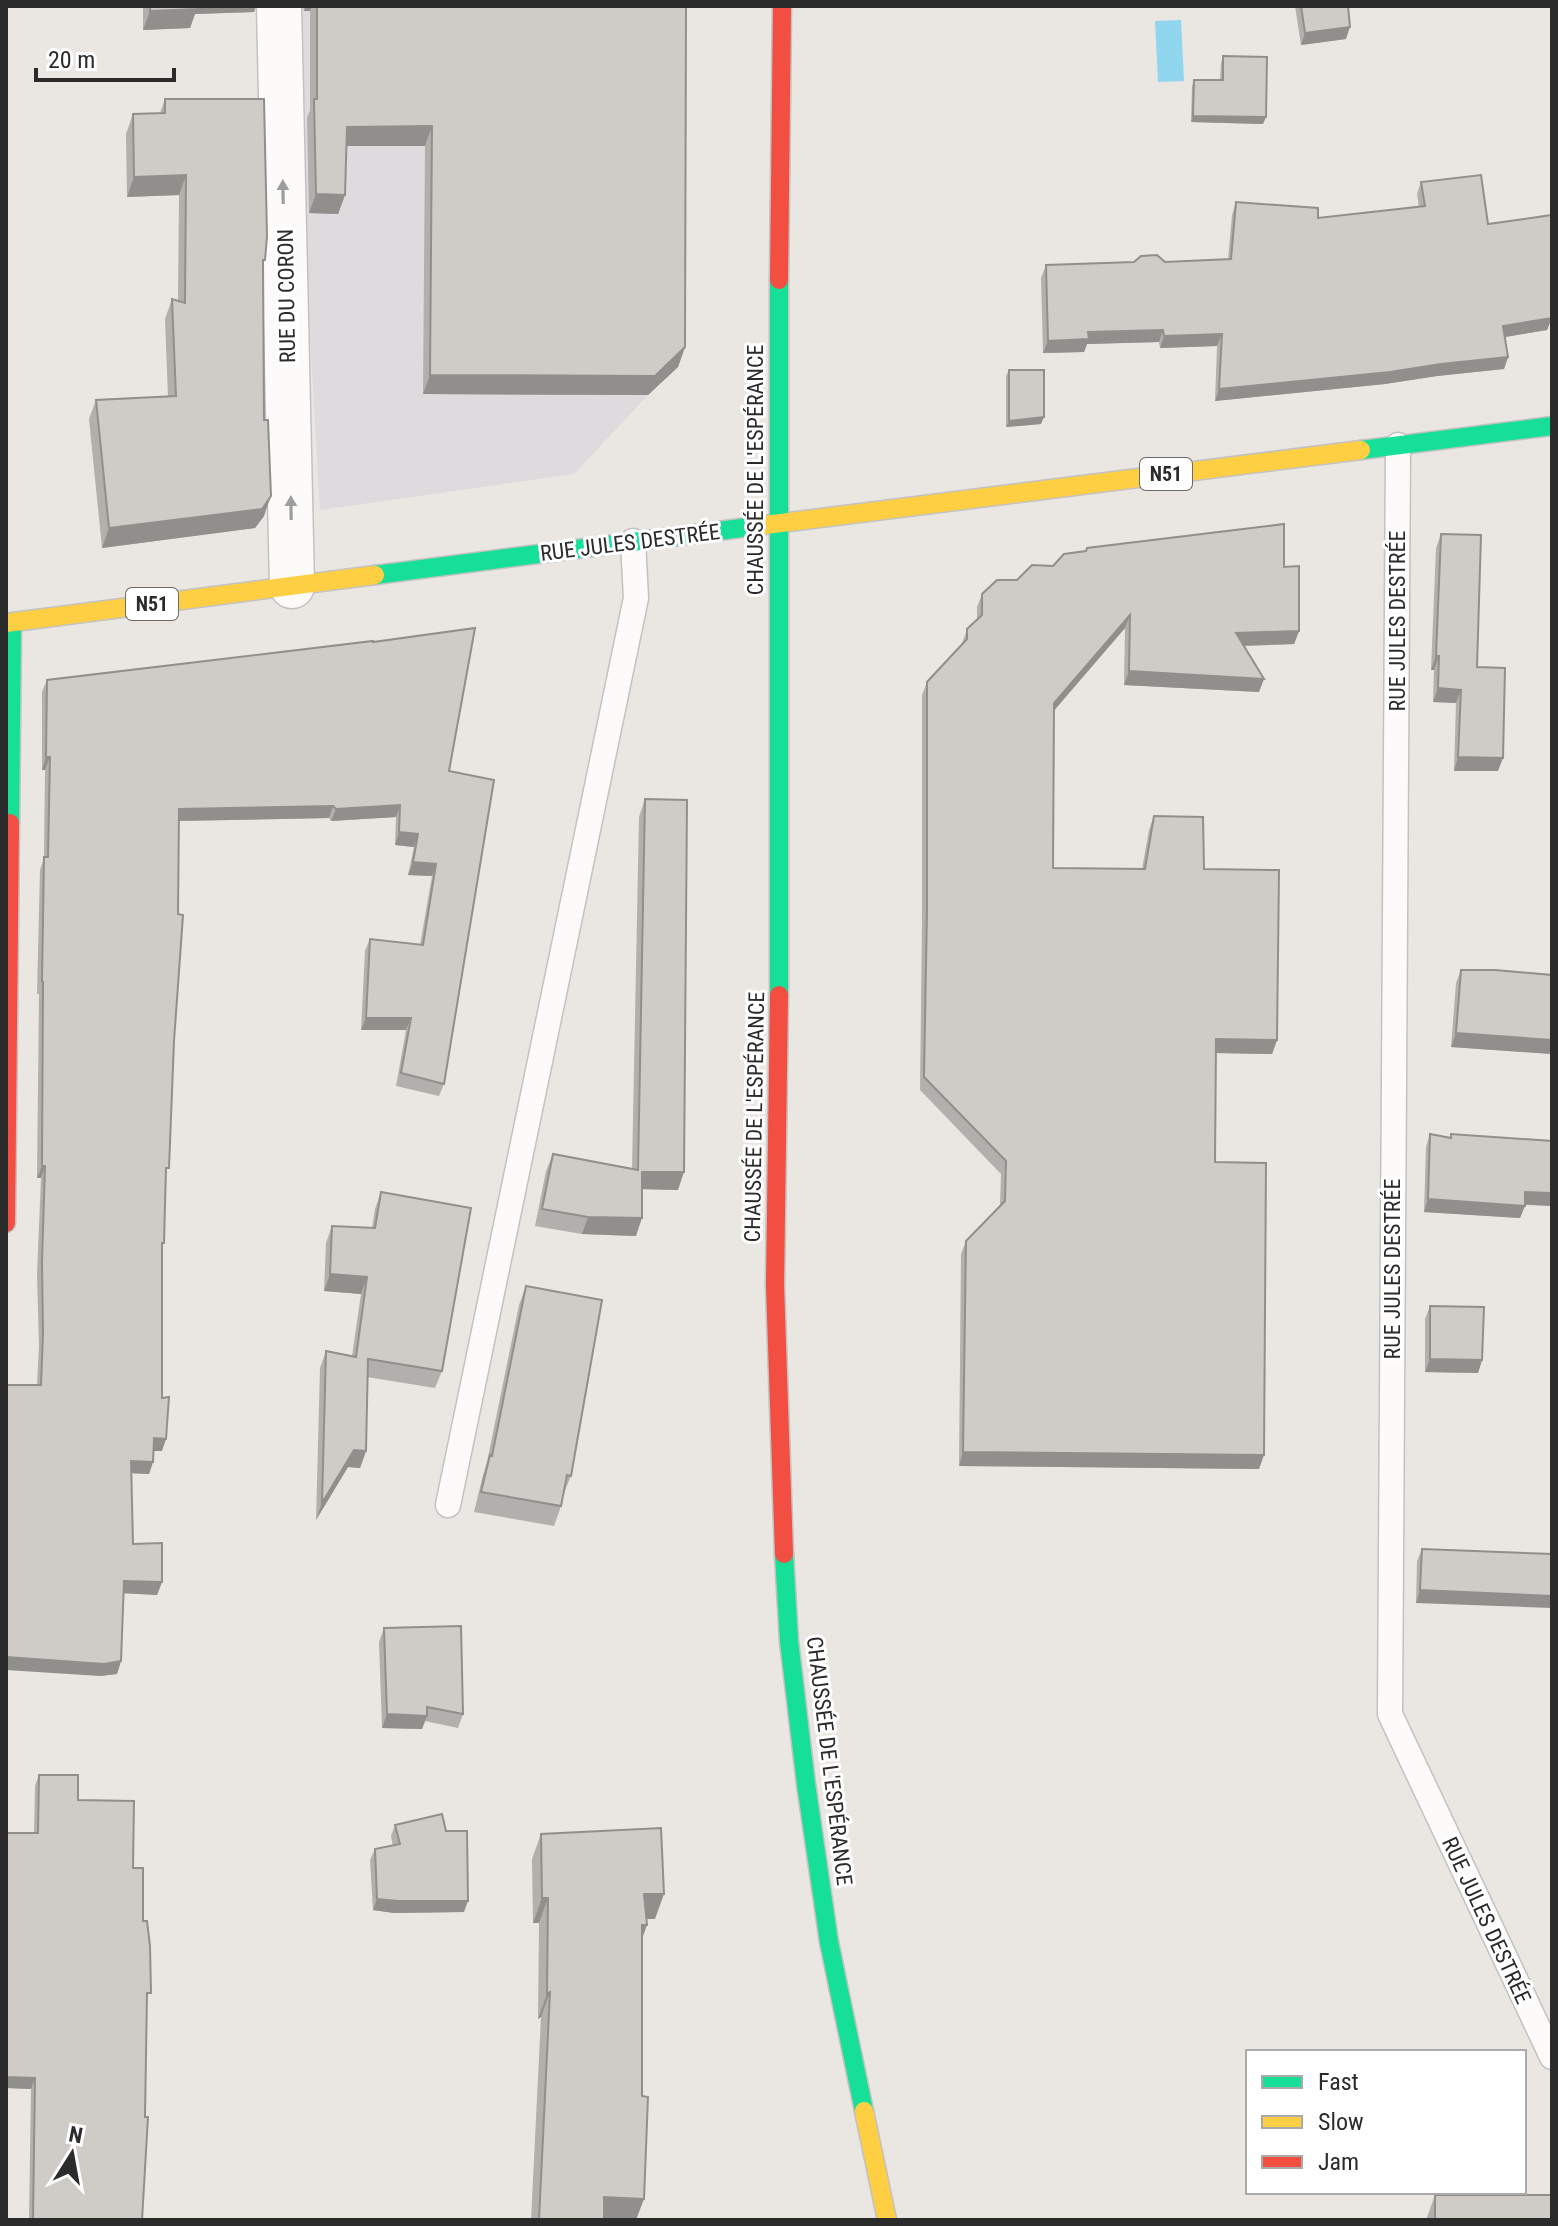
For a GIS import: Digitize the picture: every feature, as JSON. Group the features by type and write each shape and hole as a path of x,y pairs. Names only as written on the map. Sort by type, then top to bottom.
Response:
{"main road":[{"name":"CHAUSSÉE DE L'ESPÉRANCE","path":"782,6 778,401 779,1077 775,1285 781,1497 789,1641 829,1942 887,2220"},
{"name":"RUE JULES DESTRÉE","path":"9,622 1552,426"},
{"path":"6,1223 9,622"}],"street":[{"name":"RUE DU CORON","path":"279,6 292,586"}],"lane":[{"name":"RUE JULES DESTRÉE","path":"1398,445 1390,1714 1552,2057"},
{"path":"448,1505 636,598 633,541"}],"shaded area":[{"path":"291,6 678,6 678,367 574,474 320,510"}],"water":[{"path":"1181,20 1184,81 1158,82 1155,21"}],"building":[{"path":"150,6 197,6 197,9 150,11"},
{"path":"317,6 686,6 685,347 655,376 430,375 432,126 347,127 345,195 316,194 314,99 317,99"},
{"path":"1301,6 1348,6 1350,27 1305,33"},
{"path":"1223,56 1267,57 1266,117 1193,116 1194,80 1223,80"},
{"path":"165,99 264,99 267,236 263,260 264,420 268,420 271,496 262,509 109,528 96,400 176,396 172,299 185,303 186,175 134,177 133,114 165,113"},
{"path":"1481,175 1488,224 1552,215 1552,318 1503,326 1508,357 1219,389 1222,334 1164,336 1163,330 1088,332 1089,339 1048,341 1046,265 1134,262 1141,256 1157,255 1165,262 1231,259 1236,202 1318,208 1318,218 1425,206 1421,182"},
{"path":"1009,370 1044,370 1044,417 1009,421"},
{"path":"1284,524 1284,567 1299,566 1299,631 1236,633 1264,679 1129,671 1130,615 1054,703 1053,868 1145,869 1154,816 1203,817 1204,869 1279,870 1277,1040 1216,1039 1215,1162 1266,1163 1264,1455 963,1452 966,1241 1005,1201 1006,1161 924,1077 927,682 967,639 967,629 982,615 982,594 997,580 1017,580 1032,565 1053,566 1064,554 1086,551 1087,548"},
{"path":"1441,534 1481,535 1477,667 1505,668 1503,758 1458,757 1461,690 1438,688 1439,656 1436,656"},
{"path":"475,628 449,771 494,780 444,1084 401,1073 411,1018 366,1018 370,939 423,945 436,864 413,862 418,834 399,832 400,805 336,809 333,806 179,809 178,914 183,915 162,1243 162,1398 169,1397 166,1439 154,1438 153,1462 131,1461 133,1544 162,1543 162,1582 124,1581 121,1661 104,1664 6,1657 6,1385 41,1385 45,1166 42,1166 42,981 44,857 48,857 50,757 46,757 47,680"},
{"path":"645,799 687,800 684,1172 642,1172 642,1218 588,1217 542,1209 553,1154 638,1170"},
{"path":"1461,970 1552,975 1552,1040 1456,1033"},
{"path":"1430,1134 1451,1138 1451,1134 1552,1141 1552,1193 1525,1192 1525,1206 1428,1199"},
{"path":"381,1192 471,1208 442,1371 368,1359 366,1451 354,1450 322,1503 326,1351 356,1357 367,1277 330,1274 332,1226 375,1228"},
{"path":"526,1286 602,1300 571,1476 567,1475 561,1506 481,1492 492,1456"},
{"path":"1430,1306 1484,1307 1482,1360 1430,1359"},
{"path":"1422,1549 1552,1554 1552,1596 1420,1590"},
{"path":"461,1626 463,1714 427,1707 427,1716 387,1714 384,1628"},
{"path":"39,1775 78,1775 78,1800 134,1801 133,1868 143,1868 143,1921 147,1921 150,1946 151,1993 147,1993 145,2117 148,2117 142,2220 33,2220 35,2078 6,2077 6,1833 38,1833"},
{"path":"442,1814 446,1831 467,1831 468,1901 377,1899 375,1849 400,1844 395,1825"},
{"path":"661,1828 664,1894 644,1894 647,1925 642,1925 642,2096 648,2097 644,2199 604,2197 604,2220 539,2220 550,1992 547,1994 548,1898 542,1898 541,1834"},
{"path":"1435,2195 1552,2195 1552,2220 1435,2220"}],"traffic: fast":[{"path":"779,280 779,995"},
{"path":"1361,450 1552,426"},
{"path":"375,575 757,526"},
{"path":"10,823 12,622"},
{"path":"784,1554 789,1641 806,1784 829,1942 864,2111"}],"traffic: slow":[{"path":"757,526 1361,450"},
{"path":"6,623 375,575"},
{"path":"864,2111 887,2220"}],"traffic: jam":[{"path":"779,280 782,6"},
{"path":"6,1223 10,823"},
{"path":"779,995 775,1285 784,1554"}]}
